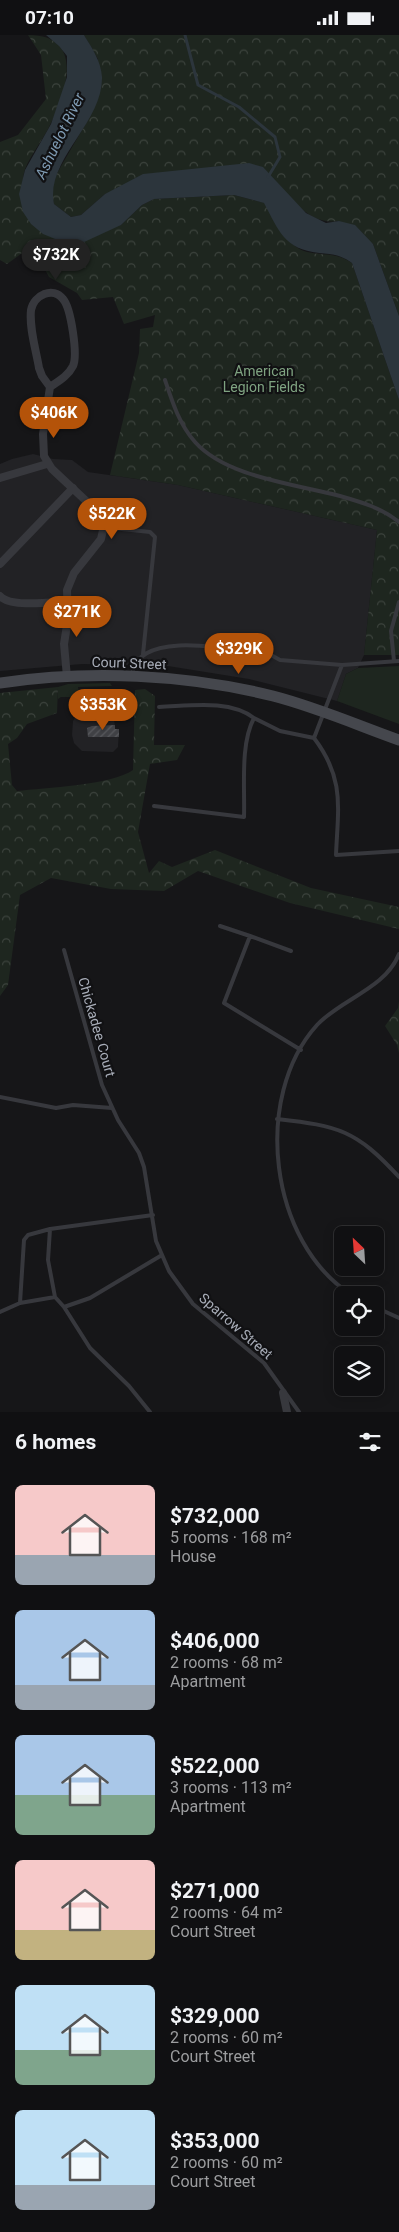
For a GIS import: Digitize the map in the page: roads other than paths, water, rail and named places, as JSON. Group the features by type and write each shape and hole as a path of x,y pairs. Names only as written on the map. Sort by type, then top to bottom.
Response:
{"main road":[{"name":"Court Street","path":"0,683 68,677 132,676 208,683 247,690 324,712 399,740"}],"street":[{"path":"50,387 39,368 32,309 39,297 50,292 56,293 66,302 75,352 73,367 67,375 50,387 42,435 44,456 47,463 99,513 103,527 101,539 69,582 68,619 64,644 68,677"},
{"path":"0,478 47,463"},
{"path":"0,564 74,488"},
{"path":"0,596 9,601 20,603 67,601"},
{"path":"283,1393 287,1412"}],"lane":[{"path":"165,380 177,413 186,429 194,441 215,459 245,472 366,504 399,522"},
{"path":"103,527 150,532 155,537 143,654"},
{"path":"132,676 137,660 143,654 161,647 187,646 271,655 280,660 342,665 396,661 391,631 399,602"},
{"path":"314,738 342,665"},
{"path":"158,707 221,707 238,709 280,731 314,738 332,766 336,779 336,855 399,851"},
{"path":"154,806 244,817 246,750 248,732 254,718"},
{"path":"220,926 291,951"},
{"path":"250,936 224,1003 300,1050"},
{"name":"Chickadee Court","path":"64,950 102,1085 112,1108"},
{"path":"339,1286 315,1260 295,1223 279,1171 276,1149 277,1119 283,1089 300,1050 318,1024 346,1001 383,977 392,967 399,954"},
{"path":"0,1097 56,1109 73,1105 112,1108"},
{"name":"Sparrow Street","path":"112,1108 139,1153 153,1215 156,1241 176,1283 193,1304 264,1363 283,1393 299,1412"},
{"path":"277,1119 324,1126 359,1139 376,1152 399,1177"},
{"path":"20,1303 24,1240 28,1235 50,1229 153,1215"},
{"path":"50,1229 48,1260 55,1297 64,1307 90,1348 129,1386 150,1412"},
{"path":"64,1307 90,1298 162,1255"},
{"path":"0,1312 20,1303 55,1297"},
{"path":"384,1311 399,1318"}],"water":[{"name":"Ashuelot River","path":"46,35 84,35 98,60 102,77 100,94 94,110 58,172 54,188 54,204 71,217 81,215 105,194 143,174 249,163 263,167 306,213 326,223 339,221 355,225 373,244 399,316 399,400 352,263 332,254 307,251 290,243 279,230 264,203 234,195 154,199 142,205 121,225 82,243 60,241 43,234 31,224 23,212 19,194 25,170 51,124 67,77 67,56"}],"waterway":[{"path":"185,35 198,85 239,107 275,137 280,157 268,177"}],"park label":[{"name":"American Legion Fields","path":"264,380"}]}
